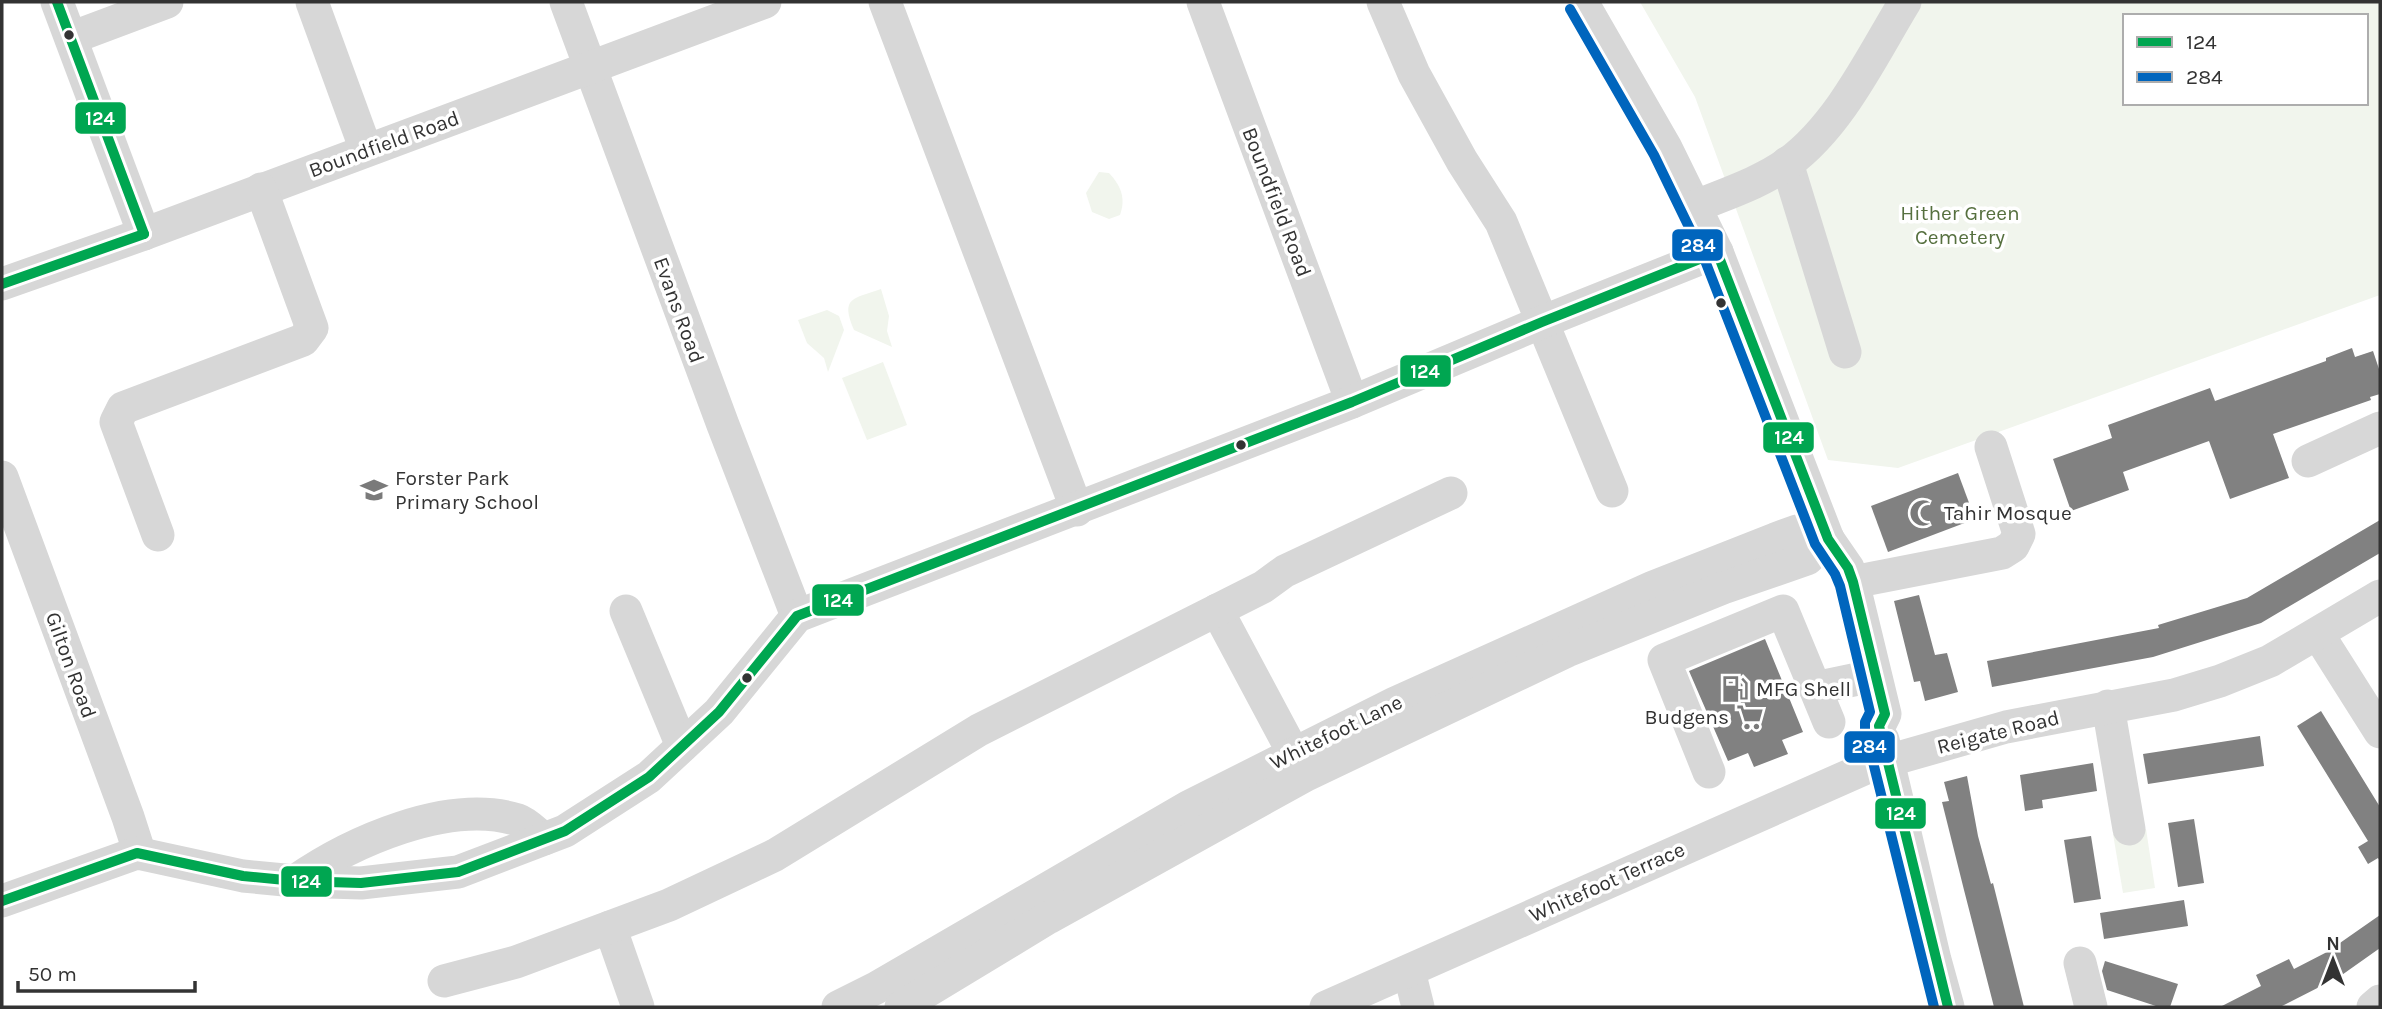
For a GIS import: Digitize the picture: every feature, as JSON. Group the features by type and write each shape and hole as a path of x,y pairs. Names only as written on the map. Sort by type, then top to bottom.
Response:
{"street":[{"path":"57,2 144,234"},
{"path":"71,38 165,2"},
{"path":"312,2 366,150"},
{"name":"Evans Road","path":"566,2 718,412 797,616"},
{"name":"Boundfield Road","path":"2,284 144,234 765,2"},
{"path":"885,2 1077,510"},
{"name":"Boundfield Road","path":"1203,2 1352,402"},
{"path":"1383,2 1414,74 1462,160 1501,222 1612,491"},
{"path":"1582,2 1666,148 1717,252 1828,539 1848,568 1885,714 1880,726 1948,1007"},
{"path":"1694,207 1753,182 1787,163 1821,133 1905,2"},
{"path":"1787,163 1845,352"},
{"path":"158,535 116,422 123,408 303,340 312,328 261,189"},
{"path":"2,901 136,853 213,871 295,881 360,883 458,872 565,831 649,777 719,712 797,616 1352,402 1717,252"},
{"path":"2308,461 2380,428"},
{"path":"1853,582 2002,553 2013,546 2019,534 1991,447"},
{"name":"Gilton Road","path":"2,477 128,817 136,853"},
{"path":"444,981 516,962 669,905 775,855 979,730 1263,587 1285,571 1451,493"},
{"name":"Whitefoot Lane","path":"901,1007 1299,764 1475,665 1653,587 1797,531 1828,539"},
{"path":"1828,539 1828,571 1868,718 1880,726"},
{"name":"Whitefoot Lane","path":"838,1007 888,981 1188,807 1299,764 1666,611 1807,559 1828,539"},
{"name":"Reigate Road","path":"1889,761 2006,727 2174,695 2220,681 2270,661 2380,596"},
{"path":"1217,610 1299,764"},
{"path":"626,611 682,746"},
{"path":"1666,611 1683,652"},
{"path":"1709,772 1664,660 1683,652 1783,611 1829,722"},
{"path":"2318,634 2380,732"},
{"path":"1815,688 1858,680"},
{"path":"2108,706 2129,829"},
{"name":"Whitefoot Terrace","path":"1337,1005 1814,791 1889,761"},
{"path":"295,881 326,860 359,843 405,827 458,815 488,815 520,821 544,839"},
{"path":"610,927 638,1007"},
{"path":"2080,963 2091,1007"},
{"path":"1409,971 1418,1007"},
{"path":"2372,1007 2380,1001"}],"green space":[{"name":"Hither Green Cemetery","path":"1640,2 2380,2 2380,295 1898,468 1828,460 1695,97"},
{"path":"1099,172 1109,173 1121,193 1120,215 1109,219 1092,212 1086,193"},
{"path":"881,289 889,316 887,331 892,347 854,330 848,311 849,305 856,298"},
{"path":"827,310 839,316 844,330 828,372 824,358 807,343 798,320"},
{"path":"883,362 907,425 867,440 842,378"},
{"path":"2146,829 2155,888 2123,893 2113,834"}],"building":[{"path":"2352,348 2355,357 2373,351 2380,372 2380,394 2370,397 2371,400 2273,434 2289,478 2230,499 2209,441 2123,472 2129,490 2071,511 2053,459 2112,438 2108,425 2210,388 2215,401 2326,361 2326,358"},
{"name":"Tahir Mosque","path":"1958,473 1975,519 1888,552 1871,506"},
{"path":"2380,520 2380,553 2261,623 2153,657 1992,687 1987,661 2159,628 2158,625 2247,598"},
{"path":"1919,595 1935,655 1947,653 1958,692 1925,701 1920,681 1914,682 1894,601"},
{"name":"MFG Shell","path":"1765,639 1803,732 1782,740 1788,754 1754,767 1748,753 1728,761 1689,671"},
{"path":"2321,711 2380,807 2380,861 2378,858 2368,864 2358,847 2368,841 2297,726"},
{"path":"2260,736 2264,766 2148,784 2143,754"},
{"path":"2093,763 2097,791 2042,800 2043,808 2025,811 2020,775"},
{"path":"1967,776 1978,836 1991,884 1993,883 2024,1007 1994,1007 1942,802 1949,801 1944,782"},
{"path":"2194,819 2204,883 2178,887 2168,823"},
{"path":"2091,836 2101,899 2074,903 2064,840"},
{"path":"2184,900 2188,926 2104,939 2100,913"},
{"path":"2380,915 2380,948 2339,977 2280,1007 2220,1007 2261,986 2256,975 2289,959 2294,969 2327,952"},
{"path":"2105,961 2178,984 2170,1007 2159,1007 2107,990 2102,971"}],"transit line":[{"name":"124","path":"57,2 144,234"},
{"name":"284","path":"1570,9 1654,155 1704,258 1815,544 1840,586 1870,712 1865,722 1865,730 1934,1007"},
{"name":"124","path":"2,284 144,234"},
{"name":"124","path":"1717,252 1828,539 1848,568 1853,582 1885,714 1879,726 1948,1007"},
{"name":"124","path":"2,901 137,853 243,876 295,881 361,883 458,872 565,831 649,777 719,712 797,616 1352,402 1717,252"}],"place":[{"name":"Forster Park Primary School","path":"374,490"},
{"name":"Tahir Mosque","path":"1923,513"},
{"name":"MFG Shell","path":"1735,689"},
{"name":"Budgens","path":"1750,717"}]}
